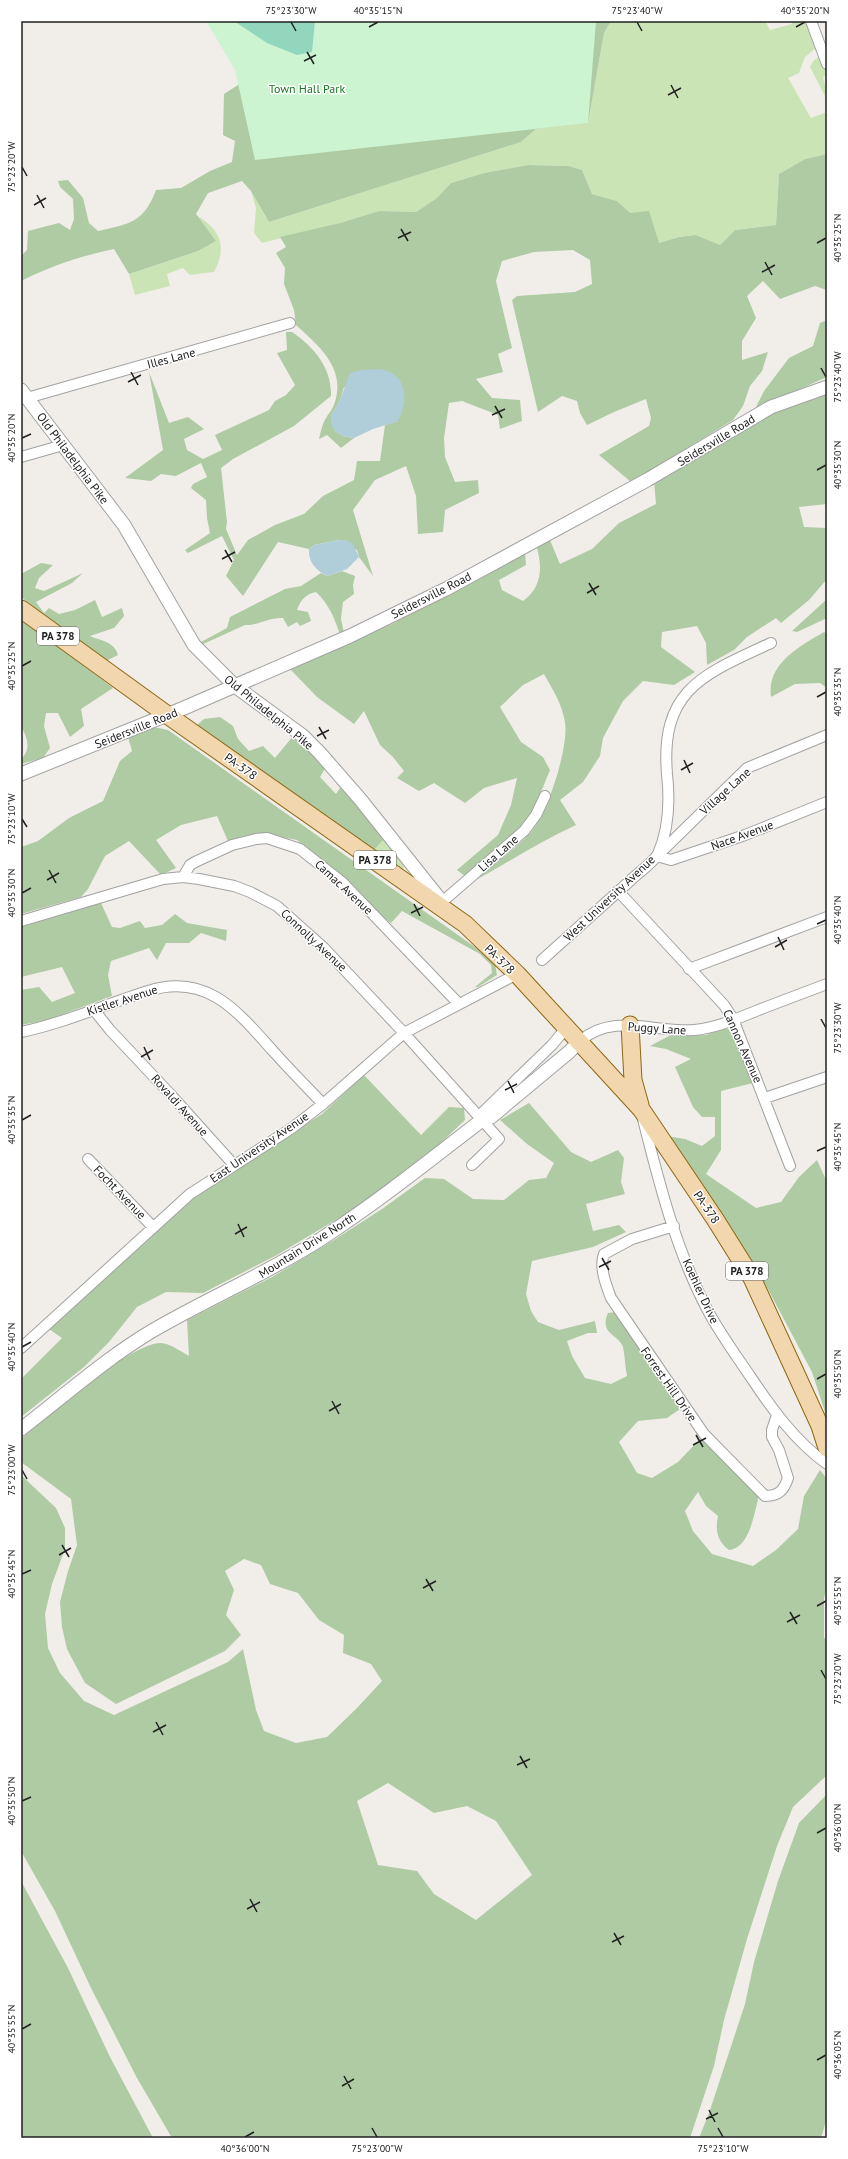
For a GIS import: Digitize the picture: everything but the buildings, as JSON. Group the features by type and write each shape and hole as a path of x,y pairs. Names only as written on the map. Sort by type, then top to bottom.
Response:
{"main road":[{"name":"PA-378","path":"21,609 166,714 465,924 517,974 641,1109 752,1278 820,1426 827,1448"},
{"path":"630,1025 633,1080 641,1109"}],"street":[{"path":"811,21 827,64"},
{"name":"Illes Lane","path":"24,394 290,323"},
{"name":"Seidersville Road","path":"21,774 235,686 350,636 439,592 647,480 771,407 827,387"},
{"name":"Old Philadelphia Pike","path":"24,394 124,525 194,645 235,686 303,736 319,752 360,799 442,902 465,924"},
{"path":"21,457 63,445"},
{"name":"West University Avenue","path":"542,960 657,856 667,823 667,743 669,726 678,702 692,686 727,663 771,643"},
{"name":"Village Lane","path":"657,856 747,768 827,735"},
{"name":"Lisa Lane","path":"442,902 524,831 536,815 545,796"},
{"name":"Nace Avenue","path":"657,856 671,860 745,834 827,802"},
{"name":"Camac Avenue","path":"184,877 190,866 210,854 232,845 256,838 267,838 300,849 343,883 459,1004"},
{"name":"Connolly Avenue","path":"21,920 154,880 184,877 234,886 277,906 324,948 404,1033 499,1139 472,1165"},
{"name":"Cannon Avenue","path":"618,891 724,1005 734,1019 790,1166"},
{"path":"689,969 827,917"},
{"name":"East University Avenue","path":"21,1348 152,1226 195,1190 292,1128 323,1104 404,1033 517,974"},
{"name":"Puggy Lane","path":"580,1041 597,1029 630,1025 694,1030 708,1028 827,984"},
{"name":"Kistler Avenue","path":"21,1032 42,1028 149,990 172,985 184,985 212,994 241,1015 323,1104"},
{"name":"Rovaldi Avenue","path":"94,1010 110,1030 177,1101 234,1165"},
{"path":"482,1120 483,1112 552,1045 566,1027"},
{"name":"Mountain Drive North","path":"21,1430 121,1350 178,1316 256,1278 323,1237 381,1197 482,1120 491,1117 580,1041"},
{"path":"765,1098 827,1077"},
{"name":"Koehler Drive","path":"641,1109 664,1198 707,1309 777,1415 813,1454 827,1464"},
{"name":"Focht Avenue","path":"88,1159 152,1226"},
{"name":"Forrest Hill Drive","path":"674,1226 632,1239 604,1254 602,1264 606,1284 611,1298 704,1434 765,1496 773,1496 782,1491 788,1478 779,1450 772,1437 772,1430 777,1415"}],"green space":[{"name":"Town Hall Park","path":"206,21 596,21 588,123 255,160 235,70"},
{"path":"234,21 315,21 312,52 297,55 267,43"},
{"path":"539,21 611,21 604,33 588,123 536,129 521,142 269,222 251,191 242,181 208,193 196,214 216,241 198,251 129,274 114,249 66,262 21,281 21,256 27,250 28,231 59,223 70,230 74,219 73,199 60,187 58,181 68,180 83,198 89,223 98,231 119,226 134,220 146,209 156,190 181,188 210,171 232,162 235,141 223,135 224,94 238,85 243,77"},
{"path":"611,21 765,21 770,30 792,24 792,21 808,21 816,48 805,57 799,73 788,78 811,118 827,112 827,154 805,159 779,174 776,225 735,230 720,245 696,235 679,237 659,243 617,201 592,194 582,170 569,166 528,165 484,173 451,183 437,198 416,212 379,211 340,223 262,243 254,233 256,208 251,191 269,222 521,142 536,129 588,123 604,33"},
{"path":"819,57 827,72 827,75 823,77 827,93 827,104 826,98 810,67 814,60"},
{"path":"827,154 827,290 815,286 780,299 763,281 747,296 756,318 742,341 742,360 768,352 762,371 750,386 743,406 733,420 631,482 599,455 649,426 651,418 646,399 587,425 580,413 577,401 562,396 538,412 512,300 517,296 575,292 592,284 590,260 573,250 534,252 502,261 496,281 512,348 498,354 503,372 476,379 492,398 520,400 522,421 500,429 498,415 462,401 449,403 444,438 445,457 455,482 478,480 479,493 445,510 443,532 418,534 416,496 406,466 375,480 353,510 373,576 359,557 357,550 339,540 314,545 309,549 278,542 243,596 226,576 234,560 222,536 188,553 185,550 210,533 206,500 191,488 193,484 207,477 201,463 176,476 161,474 151,481 125,478 163,450 149,372 169,423 188,417 204,429 184,439 187,450 203,459 222,450 215,435 269,410 275,401 286,395 295,385 277,353 287,350 286,332 292,332 308,344 320,359 325,367 331,386 331,396 294,426 233,459 221,468 227,522 226,529 237,555 248,540 275,525 304,514 323,496 354,480 357,461 380,461 385,425 398,421 344,387 340,400 331,416 335,431 343,436 354,438 341,448 327,435 319,439 327,416 334,405 337,392 337,380 329,360 322,350 296,325 294,310 284,284 285,268 276,253 286,247 280,237 340,223 379,211 416,212 437,198 451,183 484,173 528,165 569,166 582,170 592,194 617,201 630,213 649,211 659,243 679,237 696,235 720,245 735,230 776,225 779,174 805,159"},
{"path":"196,215 211,226 219,239 221,246 220,254 214,272 190,275 183,268 167,274 170,286 135,295 129,274 198,251 216,241"},
{"path":"827,320 827,377 755,409 764,391 789,358 813,346 820,323"},
{"path":"827,392 827,504 799,507 804,527 827,528 827,579 809,600 781,623 776,618 747,637 734,650 707,665 706,643 697,626 662,632 661,647 695,672 674,685 643,681 623,701 603,738 600,756 583,782 560,800 576,825 470,883 531,832 538,823 556,779 564,747 565,722 564,715 554,691 544,674 523,685 500,707 521,742 543,757 550,770 532,814 517,832 465,876 457,870 498,835 511,805 517,778 484,788 465,803 434,783 419,791 397,778 404,771 393,757 380,745 364,711 354,724 317,697 290,669 392,624 525,552 526,565 499,580 502,590 523,601 534,589 539,576 540,561 536,545 549,538 560,564 592,549 619,523 656,504 654,481 738,432 804,400"},
{"path":"41,563 53,565 39,578 35,588 44,591 83,573 72,583 36,602 44,613 49,608 59,614 75,610 95,600 102,617 122,608 124,616 114,628 90,636 110,644 116,650 118,655 106,661 21,597 21,574"},
{"path":"342,571 355,576 353,585 354,594 343,602 341,619 344,633 340,635 331,612 316,592 309,594 304,598 297,610 308,612 311,621 300,626 297,622 288,627 283,618 278,618 245,625 201,645 201,642 227,628 230,617 285,589 301,586 321,573 327,576"},
{"path":"827,599 827,618 797,632 792,631"},
{"path":"21,619 113,688 81,709 84,726 70,737 58,713 46,713 44,726 50,748 43,758 21,764 27,749 27,745 21,726"},
{"path":"824,632 827,634 827,688 820,683 795,684 771,697 771,685 779,666 795,650"},
{"path":"220,717 233,726 238,739 249,751 263,746 275,758 294,735 326,767 320,777 336,794 342,785 384,839 373,851 197,725 204,719"},
{"path":"154,727 168,730 482,952 495,963 497,975 478,987 475,987 492,973 491,965 480,954 402,911 391,923 373,910 343,879 297,840 261,833 228,841 217,816 181,825 156,840 176,868 161,875 129,841 105,856 88,889 81,897 21,914 21,847 38,841 69,818 103,801 120,761 132,751 128,737 140,731"},
{"path":"384,839 402,862 404,866 402,871 373,851"},
{"path":"101,903 112,927 120,928 140,921 145,928 162,925 175,914 187,923 227,930 226,941 201,933 189,943 166,943 157,960 149,948 111,961 108,975 112,996 47,1020 21,1025 21,990 39,987 52,1002 75,993 62,967 21,977 21,927"},
{"path":"725,1028 732,1031 753,1083 721,1091 721,1150 706,1174 756,1208 781,1202 799,1177 817,1160 827,1182 827,1418 812,1372 762,1278 738,1239 667,1136 685,1139 702,1146 715,1136 715,1117 702,1117 693,1107 675,1067 691,1059 666,1049 650,1046 669,1036 706,1035"},
{"path":"364,1075 421,1135 449,1107 464,1108 465,1120 426,1157 374,1197 277,1255 203,1293 166,1292 137,1307 109,1342 84,1367 21,1417 21,1379 62,1338 49,1329 151,1232 197,1195 322,1114"},
{"path":"529,1103 571,1152 591,1162 618,1150 624,1158 621,1182 625,1194 586,1204 593,1231 619,1225 626,1232 593,1247 532,1261 526,1294 531,1311 538,1322 559,1330 595,1321 597,1333 588,1333 567,1341 572,1356 585,1378 611,1384 627,1376 623,1347 621,1343 607,1330 606,1325 608,1313 616,1312 680,1409 667,1418 638,1421 619,1442 637,1473 652,1478 678,1462 701,1438 759,1496 750,1529 742,1543 736,1548 729,1550 719,1539 717,1531 718,1516 706,1506 698,1492 685,1511 693,1531 712,1554 753,1566 776,1550 798,1529 804,1496 820,1470 827,1479 827,1585 824,1598 824,1637 827,1643 827,1775 793,1807 777,1846 747,1939 724,2020 714,2066 690,2138 172,2138 137,2078 91,1988 55,1911 21,1851 21,1475 56,1508 65,1528 65,1549 52,1584 45,1614 48,1648 60,1673 84,1701 114,1715 228,1662 243,1649 256,1710 264,1731 296,1743 327,1737 382,1681 371,1664 343,1653 344,1635 319,1620 298,1593 270,1584 261,1565 244,1559 225,1571 234,1590 226,1615 241,1635 225,1651 116,1704 85,1683 67,1649 62,1627 60,1602 77,1545 71,1499 21,1462 21,1439 89,1382 129,1355 147,1346 164,1343 189,1356 187,1320 272,1277 382,1209 425,1178 444,1179 473,1199 504,1200 529,1180 546,1178 554,1163 527,1144 500,1120","holes":["388,1783 434,1813 467,1806 496,1821 532,1875 476,1920 434,1894 417,1871 378,1865 357,1801"]},
{"path":"827,1794 827,2118 821,2138 699,2138 709,2113 745,2004 754,1962 778,1881 799,1823"},
{"path":"21,1881 68,1968 110,2057 153,2138 21,2138"}],"water":[{"path":"381,369 394,374 402,385 404,391 404,404 398,421 373,429 354,438 343,436 335,431 331,424 331,416 340,400 350,373 361,370"},
{"path":"346,540 353,544 359,557 347,569 327,576 319,571 311,562 309,549 314,545"}]}
